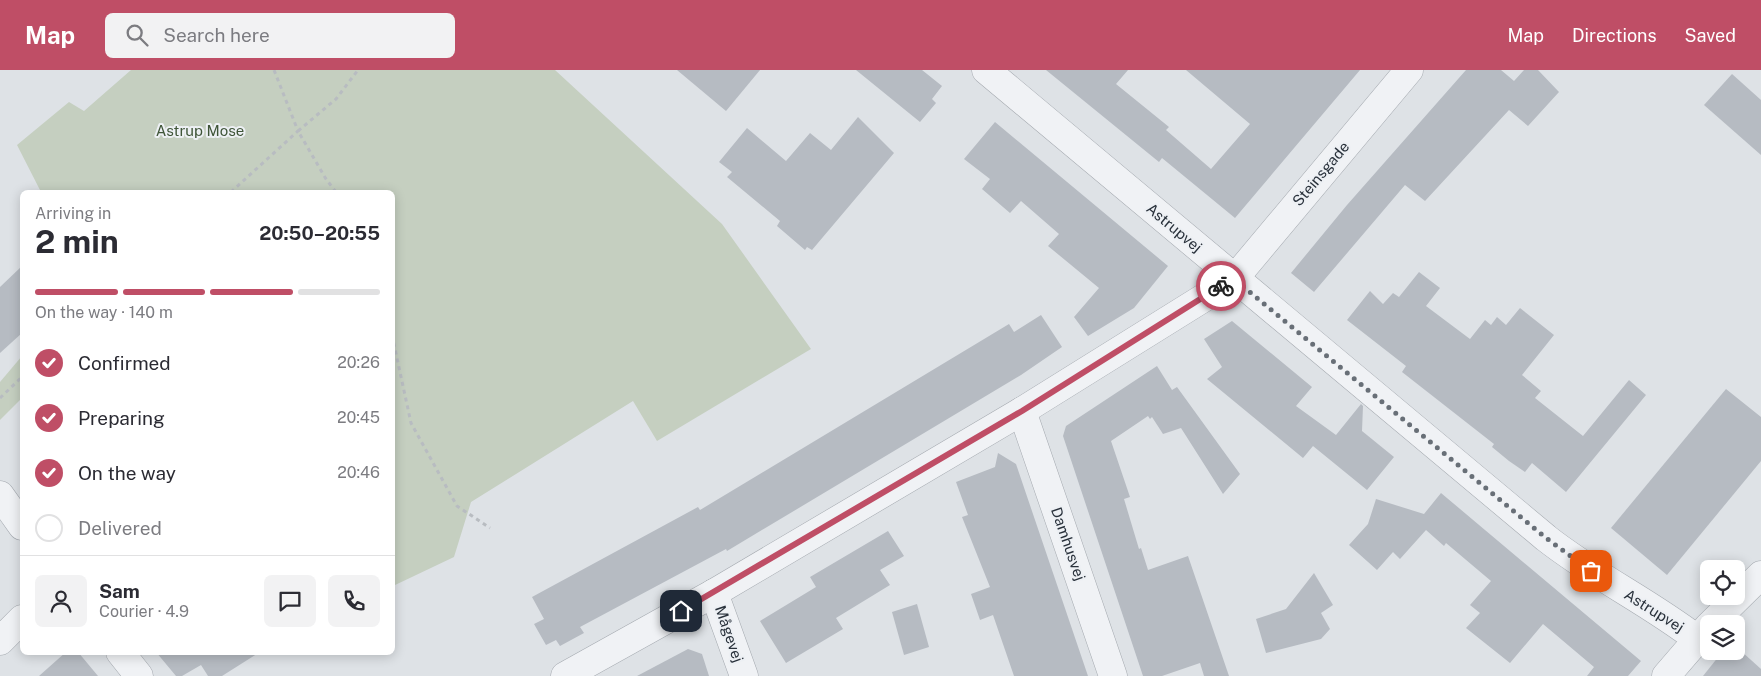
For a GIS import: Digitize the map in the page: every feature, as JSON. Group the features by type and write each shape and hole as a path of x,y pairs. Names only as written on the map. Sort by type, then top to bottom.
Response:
{"street":[{"name":"Astrupvej","path":"986,70 1563,552 1601,578 1672,620 1700,628"},
{"name":"Steinsgade","path":"565,676 714,593 1022,411 1234,279 1409,70"},
{"name":"Damhusvej","path":"1022,411 1113,676"},
{"path":"0,495 20,523"},
{"path":"1721,615 1761,575"},
{"name":"Mågevej","path":"714,593 744,676"},
{"path":"0,641 20,621"},
{"path":"1666,676 1700,637"},
{"path":"122,655 139,676"}],"path":[{"path":"274,70 298,131 334,190"},
{"path":"233,190 336,99 358,70"},
{"path":"395,349 411,424 457,506 490,528"},
{"path":"0,398 20,379"}],"green space":[{"name":"Astrup Mose","path":"131,70 555,70 722,224 811,349 657,441 633,401 471,502 454,557 395,585 395,190 40,190 17,145 69,102 84,111"},
{"path":"20,358 20,400 0,420 0,382"}],"building":[{"path":"677,70 760,70 726,111"},
{"path":"856,70 922,70 942,86 932,99 936,103 920,122"},
{"path":"1046,70 1128,70 1116,84 1169,127 1166,130 1211,169 1250,124 1186,70 1360,70 1235,218 1162,158 1159,162"},
{"path":"1466,70 1501,70 1514,81 1524,70 1538,70 1559,92 1528,126 1509,110 1425,201 1405,185 1314,292 1291,273 1347,205"},
{"path":"1732,74 1761,100 1761,155 1704,105"},
{"path":"858,117 894,153 812,250 807,247 805,250 777,226 780,221 727,177 732,172 719,162 747,128 786,161 810,133 831,150"},
{"path":"995,122 1168,266 1134,308 1088,336 1074,317 1099,288 1048,246 1059,234 1021,201 1010,213 982,189 990,179 964,159"},
{"path":"20,268 20,335 0,353 0,287"},
{"path":"1419,272 1440,288 1426,306 1470,339 1485,320 1491,325 1497,317 1506,325 1520,308 1554,335 1522,375 1541,391 1535,398 1583,436 1629,380 1646,395 1566,492 1532,463 1525,472 1509,461 1492,447 1494,444 1402,372 1406,366 1347,320 1370,291 1383,304 1393,293 1399,297"},
{"path":"1041,315 1062,347 1021,375 727,551 726,549 580,627 584,633 560,646 556,640 546,645 534,624 544,619 532,597 698,507 700,510 1009,324 1014,332"},
{"path":"1232,321 1312,387 1296,406 1336,435 1361,404 1363,406 1362,431 1394,457 1367,490 1313,446 1303,458 1207,379 1222,367 1204,339"},
{"path":"1157,366 1172,390 1177,387 1240,474 1223,494 1181,428 1163,434 1152,417 1150,419 1148,416 1111,441 1130,497 1124,499 1139,549 1141,548 1148,570 1188,556 1229,676 1204,676 1200,663 1162,676 1143,676 1063,436 1066,426"},
{"path":"1726,389 1761,417 1761,461 1667,575 1611,528"},
{"path":"998,453 1016,464 1088,676 1014,676 993,615 980,620 971,594 990,587 962,517 968,515 956,482 995,467"},
{"path":"1441,493 1641,661 1628,676 1587,676 1594,667 1543,624 1510,663 1466,628 1480,613 1470,605 1491,581 1446,543 1444,546 1426,530 1400,559 1393,552 1377,570 1349,545 1368,524 1376,499 1424,514"},
{"path":"888,531 904,556 880,570 890,585 836,618 843,629 786,663 760,621 816,587 810,577"},
{"path":"1314,573 1333,605 1321,613 1330,629 1321,639 1266,653 1256,619 1286,609"},
{"path":"917,604 929,647 904,655 892,612"},
{"path":"688,649 702,654 709,676 637,676"},
{"path":"63,655 80,655 98,676 39,676"},
{"path":"158,655 255,655 222,676 208,676 201,665 182,676 176,676"},
{"path":"1745,655 1761,669 1761,676 1703,676 1716,660 1745,660"}],"way so far":[{"path":"1221,286 1234,279 1546,538 1591,571"}],"route":[{"path":"681,611 1022,411 1221,286"}]}
